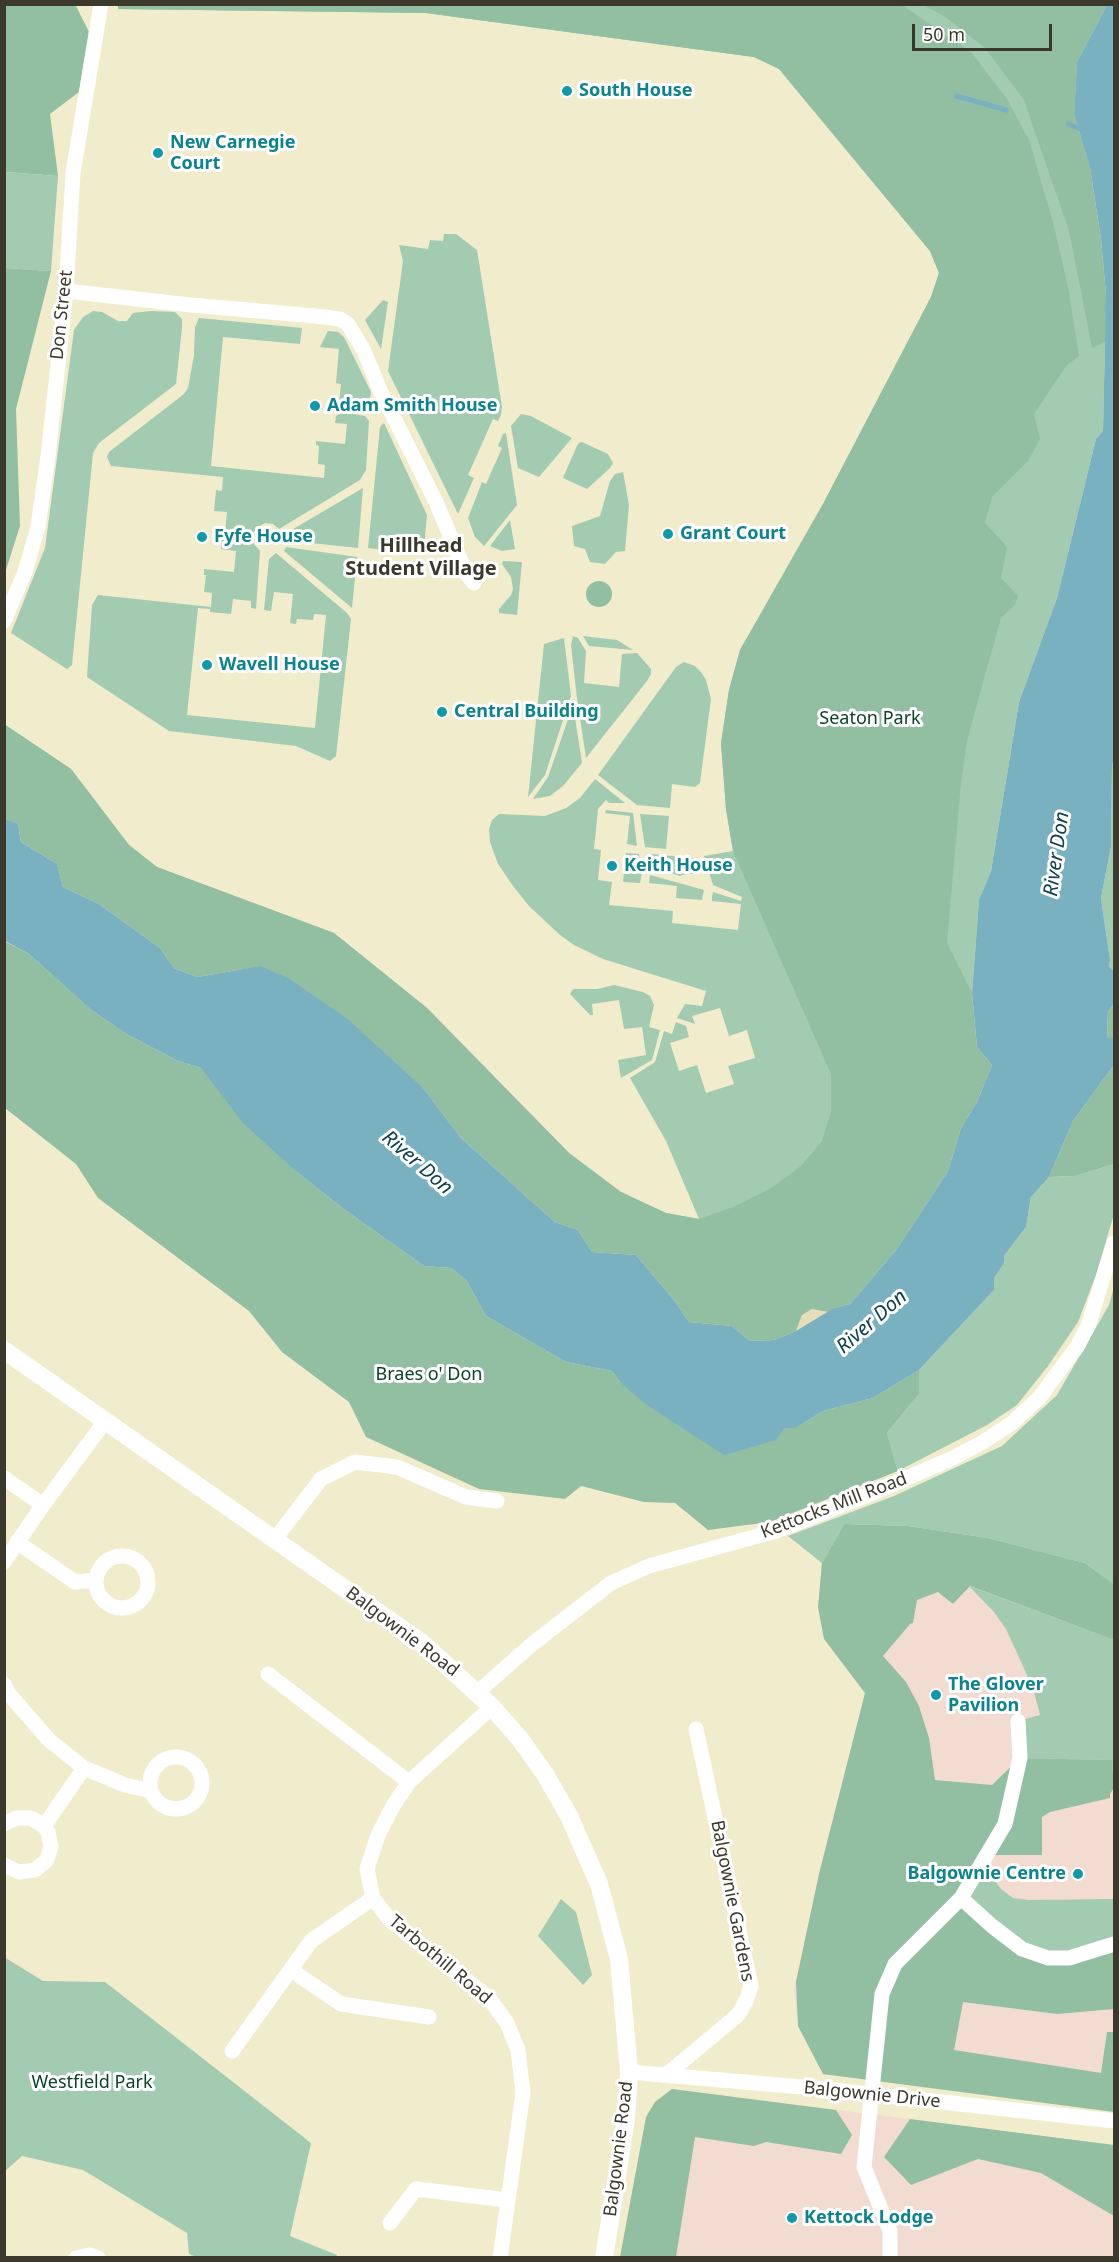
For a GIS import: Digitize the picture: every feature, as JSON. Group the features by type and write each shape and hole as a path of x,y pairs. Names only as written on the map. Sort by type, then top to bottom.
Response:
{"street":[{"name":"Don Street","path":"4,621 25,573 38,526 66,291 73,173 101,4"},
{"path":"66,291 315,316 340,320 348,324 364,351 380,390 435,500 466,573 474,583"},
{"name":"Kettocks Mill Road","path":"478,1692 531,1645 610,1583 649,1566 776,1531 868,1495 952,1458 1012,1423 1039,1398 1077,1347 1088,1326 1114,1243"},
{"name":"Balgownie Road","path":"4,1350 421,1642 478,1692 520,1739 545,1774 569,1816 599,1884 620,1959 629,2072 626,2120 604,2258"},
{"path":"4,1562 106,1420"},
{"path":"275,1539 321,1479 355,1462 397,1467 466,1497 497,1501"},
{"path":"4,1478 43,1505"},
{"path":"17,1542 75,1582 96,1580"},
{"path":"268,1674 410,1782"},
{"path":"4,1684 9,1694 49,1740 84,1768 126,1785 151,1791"},
{"name":"Tarbothill Road","path":"492,1707 410,1782 393,1806 378,1835 367,1869 373,1898 390,1920 489,1998 507,2023 518,2050 523,2093 500,2258"},
{"path":"890,2258 890,2231 864,2167 882,1994 895,1964 961,1898 1005,1824 1020,1758 1018,1721"},
{"name":"Balgownie Gardens","path":"666,2075 738,2015 751,1986 696,1729"},
{"path":"44,1826 84,1768"},
{"path":"4,1824 24,1816 31,1818 44,1826 51,1839 50,1853 42,1865 27,1872 18,1872 4,1865"},
{"path":"232,2051 311,1941 373,1898"},
{"path":"961,1898 1022,1949 1047,1958 1069,1958 1114,1944"},
{"path":"291,1970 341,2004 429,2017"},
{"name":"Balgownie Drive","path":"629,2072 871,2094 1114,2121"},
{"path":"390,2223 416,2189 507,2200"},
{"path":"76,2258 90,2255 98,2258"}],"shaded area":[{"path":"822,1563 1114,1584 1114,2112 823,2074 798,2026 794,1989 819,1874 865,1693 824,1639 818,1607"},
{"path":"672,2089 1114,2145 1114,2257 620,2258 646,2117 655,2102"}],"green space":[{"path":"4,5 76,6 89,32 79,92 50,114 58,176 5,172"},
{"name":"Seaton Park","path":"118,5 1107,5 1077,62 1074,114 1090,168 1106,295 1103,431 1096,439 1057,598 1019,702 991,871 979,900 972,993 834,1308 796,1331 18,824 5,819 4,724 71,769 129,845 157,867 334,933 427,1008 569,1153 621,1192 666,1213 699,1219 666,1141 630,1078 655,1062 664,1031 672,1034 676,1022 686,1026 689,1037 670,1043 679,1071 697,1065 706,1093 734,1084 728,1066 755,1058 747,1030 729,1036 720,1008 692,1016 695,1024 677,1018 685,1004 702,1006 706,991 603,959 574,945 560,935 529,906 498,864 490,842 489,829 492,820 499,814 545,816 566,808 580,798 595,779 625,803 609,803 606,800 598,809 594,849 601,850 598,880 612,882 609,905 673,911 672,923 738,930 741,904 712,901 712,897 713,892 741,901 742,897 713,885 704,856 733,851 726,809 721,743 729,690 740,650 823,504 931,297 939,273 930,251 779,69 754,57 426,13 118,9"},
{"name":"Seaton Park","path":"118,5 902,5 972,53 1007,99 1029,140 1053,222 1068,287 1079,356 1067,365 1034,414 1040,439 1028,461 992,497 985,523 1007,547 1001,578 1018,596 1015,605 1001,618 967,740 947,943 972,993 977,1047 992,1065 977,1102 961,1128 948,1171 896,1250 850,1304 828,1312 812,1309 802,1315 796,1331 774,1340 750,1341 732,1326 689,1322 674,1300 636,1255 592,1252 578,1230 555,1222 461,1138 424,1089 348,1019 290,979 261,966 197,977 174,968 160,948 99,904 63,887 57,864 21,842 18,824 5,819 4,724 71,769 129,845 157,867 334,933 427,1008 569,1153 621,1192 666,1213 699,1219 733,1207 773,1187 801,1166 822,1141 831,1112 831,1074 733,851 726,809 721,743 729,690 740,650 823,504 931,297 939,273 930,251 779,69 754,57 426,13 118,9"},
{"path":"923,5 1107,5 1077,62 1074,114 1090,168 1101,239 1106,295 1106,342 1092,348 1069,231 1024,100 985,48 944,16"},
{"path":"4,172 58,176 51,271 5,268"},
{"path":"444,234 456,234 477,250 502,407 498,421 493,419 468,475 474,478 458,514 388,371 403,261 399,245 428,249 430,240 443,241"},
{"path":"5,268 51,271 16,409 20,526 5,573"},
{"path":"383,300 388,302 381,349 365,320"},
{"path":"93,311 102,312 118,321 127,321 133,313 175,312 182,319 182,328 176,384 99,443 93,453 72,665 67,669 11,633 45,548 74,330 83,317"},
{"path":"199,318 302,328 300,344 223,337 211,466 324,478 325,465 318,464 319,446 316,445 316,441 345,444 347,424 335,423 336,416 341,412 365,416 369,421 366,470 360,480 279,529 273,524 265,523 253,533 225,533 227,512 214,511 216,490 222,491 223,477 111,466 107,457 109,452 184,394 188,388 194,355 195,327"},
{"path":"328,331 338,332 344,337 371,392 367,407 339,404 341,384 336,383 339,349 320,347"},
{"path":"521,414 531,416 572,438 539,477 518,468 511,426"},
{"path":"384,423 427,515 424,547 411,548 403,553 368,548 380,427"},
{"path":"506,433 517,505 484,546 475,537 468,518 482,482 486,484 502,448 498,446 503,434"},
{"path":"582,442 608,454 613,463 587,489 563,478 576,448"},
{"path":"623,472 629,505 625,551 616,552 605,564 590,562 585,549 574,546 572,526 600,516 610,481 615,474"},
{"path":"363,488 358,548 283,540 283,535"},
{"path":"510,520 515,549 502,551 490,546"},
{"path":"222,539 252,542 260,551 256,609 251,608 251,601 233,599 231,614 198,608 187,715 315,728 326,615 314,614 313,620 297,619 296,624 290,623 293,594 274,592 271,611 264,610 269,559 276,553 347,613 351,619 336,756 330,761 296,746 169,731 87,677 92,605 98,595 211,607 212,593 204,592 206,575 204,575 204,569 234,572 236,551 221,549"},
{"path":"286,547 357,557 352,608 284,551"},
{"path":"503,561 522,562 517,615 499,613 499,609 511,595 513,589 511,577 502,564"},
{"path":"599,581 608,585 612,594 608,603 599,607 590,603 586,594 590,585"},
{"path":"573,636 578,638 586,651 584,683 619,687 622,654 637,653 651,669 647,681 586,758 571,645"},
{"path":"583,636 617,640 633,650 589,646"},
{"path":"564,638 571,696 545,775 528,797 544,644"},
{"path":"684,662 695,666 701,672 706,680 711,699 700,783 695,787 672,784 670,808 637,805 598,775 676,667"},
{"path":"573,705 582,763 563,786 550,796 533,799 548,777"},
{"path":"1114,756 1114,971 1109,968 1110,960 1101,898 1111,847"},
{"path":"606,810 633,813 637,846 627,844 630,816 605,813"},
{"path":"640,814 669,816 666,849 645,847"},
{"path":"626,853 639,854 642,872 640,883 623,882"},
{"path":"651,854 694,858 698,866 698,874 680,876 651,867"},
{"path":"650,875 704,890 702,900 676,898 677,886 649,883"},
{"name":"Braes o' Don","path":"4,941 29,954 90,1009 128,1035 178,1061 201,1068 298,1173 345,1210 424,1266 451,1268 466,1280 486,1316 566,1362 612,1371 620,1382 784,1428 796,1428 823,1411 873,1398 919,1370 919,1394 887,1433 898,1471 770,1522 708,1530 675,1503 644,1502 581,1486 565,1499 479,1489 366,1437 349,1402 282,1352 249,1311 98,1198 76,1164 5,1108"},
{"path":"614,985 650,996 654,1005 649,1027 660,1030 652,1060 621,1078 618,1060 646,1055 642,1027 624,1029 619,1000 592,1004 593,1015 590,1015 570,994 573,989 597,989"},
{"path":"1114,1004 1114,1037 1107,1039 1108,1012"},
{"path":"1114,1065 1114,1164 1075,1176 1049,1177 1073,1121"},
{"path":"1114,1164 1114,1214 1096,1275 1078,1322 1048,1366 1017,1405 987,1425 898,1471 887,1433 919,1394 919,1370 994,1290 994,1278 1004,1263 1004,1256 1026,1227 1031,1197 1049,1177 1075,1176"},
{"path":"1114,1287 1114,1584 1085,1563 988,1538 908,1526 844,1524 822,1563 788,1536 894,1496 1002,1446 1057,1395 1109,1305"},
{"path":"844,1524 908,1526 988,1538 1085,1563 1114,1584 1114,1640 970,1586 953,1604 938,1592 917,1600 913,1623 883,1656 906,1682 919,1706 929,1738 935,1780 992,1785 1020,1758 1112,1760 1114,1788 1110,1798 1050,1812 1042,1817 1042,1855 988,1855 961,1897 1047,1958 1114,1944 1114,2009 1057,2014 963,2002 954,2050 1101,2073 1107,2032 1114,2032 1114,2112 823,2074 798,2026 796,1982 819,1874 865,1693 824,1639 818,1607 822,1563"},
{"path":"969,1586 1114,1640 1114,1778 1111,1760 1020,1758 1018,1721 1040,1715 1033,1688 1006,1629 994,1612"},
{"path":"982,1864 1001,1889 1013,1898 1028,1900 1114,1899 1114,1944 1047,1958 961,1898"},
{"path":"561,1899 576,1912 592,1975 583,1985 538,1936"},
{"name":"Westfield Park","path":"4,1957 43,1981 105,1982 311,2143 290,2236 337,2255 336,2257 196,2257 189,2254 187,2233 83,2170 22,2156 5,2171"},
{"path":"672,2089 836,2110 852,2135 841,2154 766,2142 754,2146 695,2137 676,2257 620,2257 646,2117 655,2102"},
{"path":"910,2119 1114,2145 1114,2216 1041,2173 978,2159 911,2185 884,2157"}],"sand":[{"path":"812,1309 828,1312 796,1331 802,1315"}],"water":[{"name":"River Don","path":"1107,5 1114,5 1114,756 1111,847 1101,898 1109,967 1114,971 1114,1004 1108,1012 1107,1038 1114,1037 1114,1065 1073,1121 1049,1177 1031,1197 1026,1227 1004,1256 1004,1263 994,1278 994,1290 919,1370 873,1398 823,1411 796,1428 784,1428 776,1440 724,1455 644,1403 620,1382 612,1371 566,1362 486,1316 466,1280 451,1268 424,1266 345,1210 298,1173 243,1123 201,1068 178,1061 128,1035 90,1009 29,954 5,941 5,819 18,824 21,842 57,864 63,887 99,904 160,948 174,968 197,977 261,966 290,979 348,1019 424,1089 461,1138 555,1222 578,1230 592,1252 636,1255 674,1300 689,1322 732,1326 750,1341 774,1340 796,1331 834,1308 850,1304 896,1250 948,1171 961,1128 977,1102 992,1065 977,1047 972,993 979,900 991,871 1019,702 1057,598 1096,439 1103,431 1106,295 1101,239 1090,168 1074,114 1077,62"}],"waterway":[{"path":"957,96 1006,110"},
{"path":"1068,124 1078,128"}],"place":[{"name":"South House","path":"567,91"},
{"name":"New Carnegie Court","path":"158,153"},
{"name":"Adam Smith House","path":"315,406"},
{"name":"Grant Court","path":"668,534"},
{"name":"Fyfe House","path":"202,537"},
{"name":"Wavell House","path":"207,665"},
{"name":"Central Building","path":"442,712"},
{"name":"Keith House","path":"612,866"},
{"name":"The Glover Pavilion","path":"936,1695"},
{"name":"Balgownie Centre","path":"1078,1874"},
{"name":"Kettock Lodge","path":"792,2218"}],"district":[{"name":"Hillhead Student Village","path":"421,558"}]}
